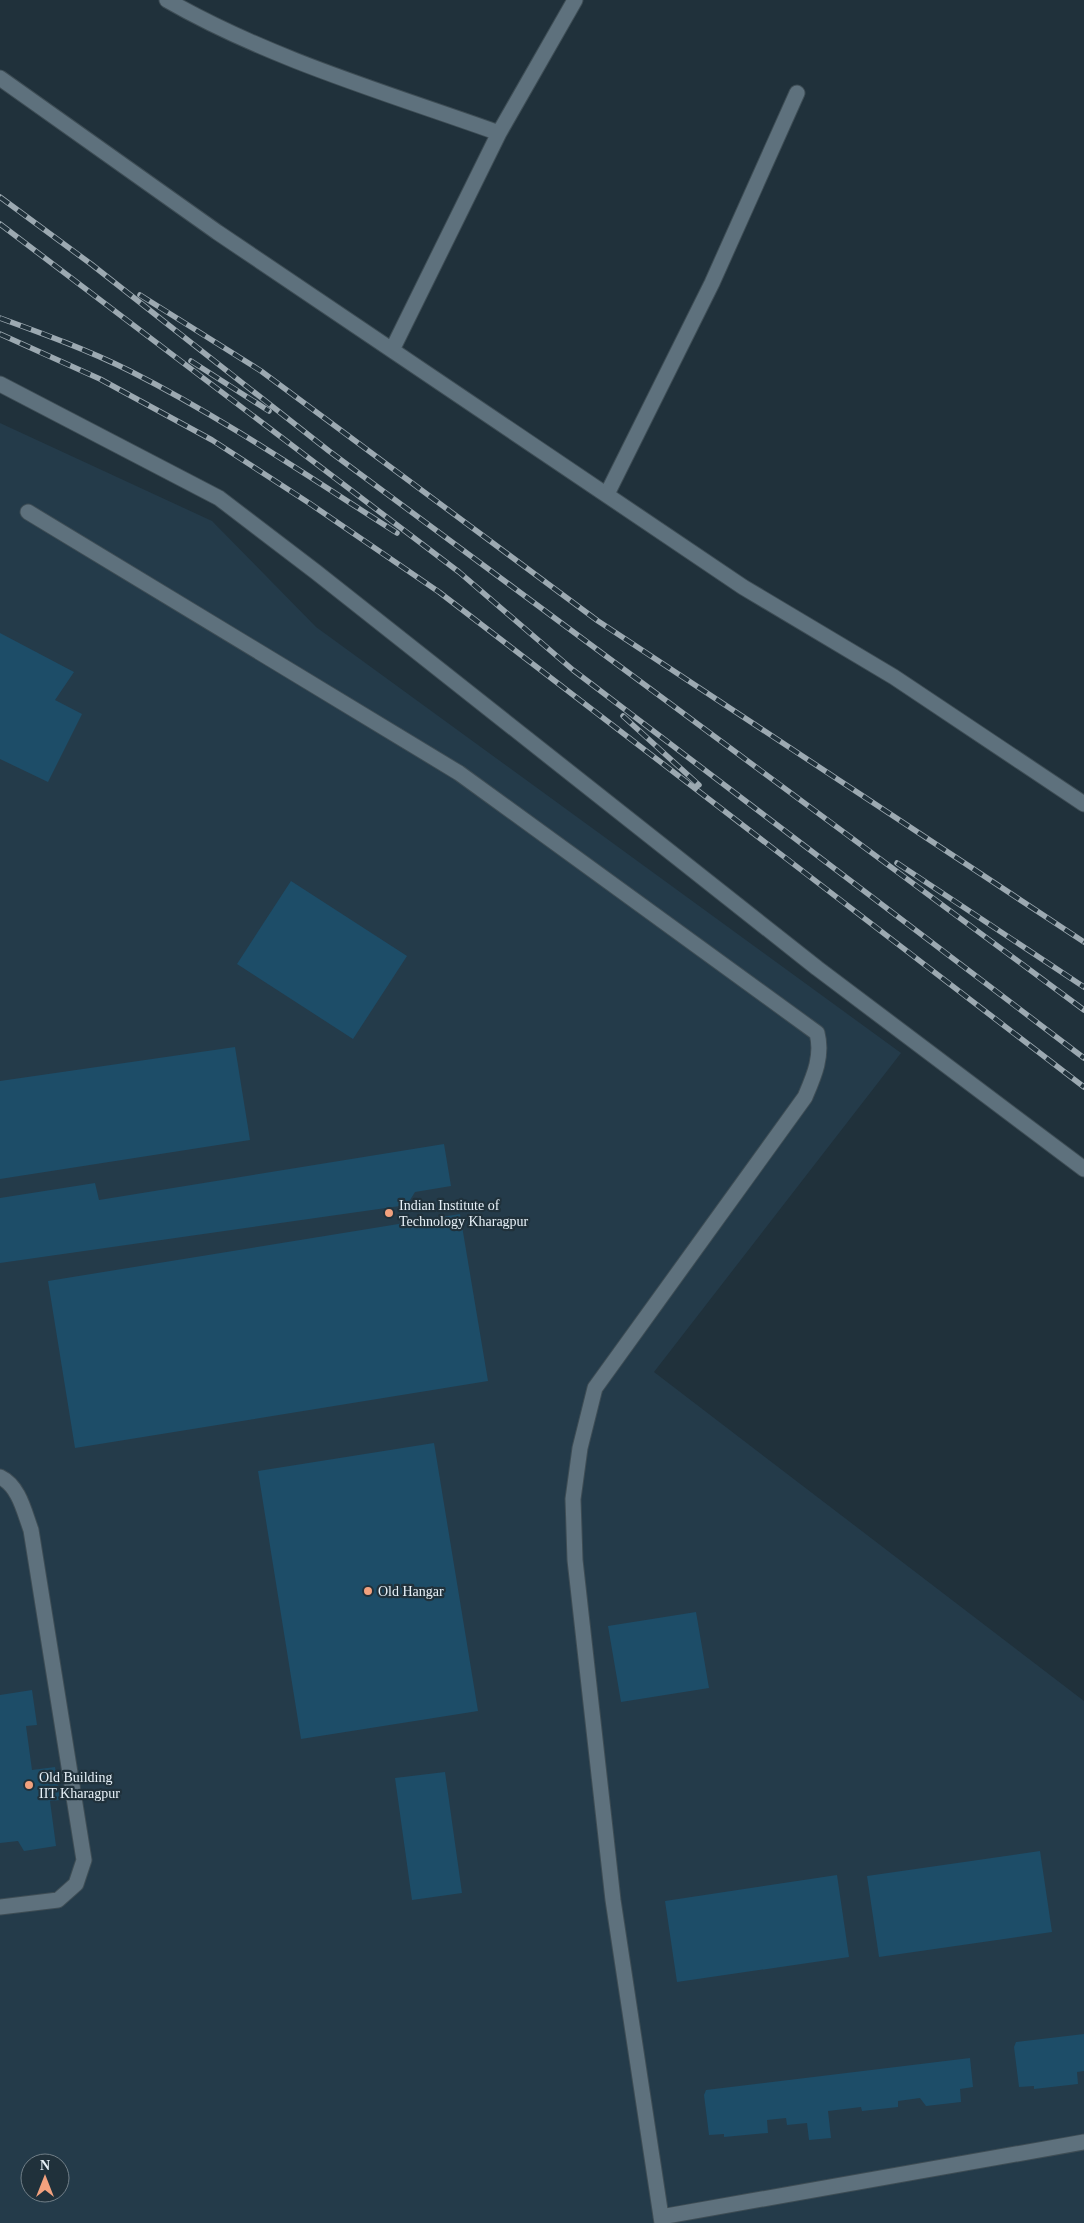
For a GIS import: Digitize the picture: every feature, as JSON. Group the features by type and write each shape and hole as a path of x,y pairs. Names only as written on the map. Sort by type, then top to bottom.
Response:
{"street":[{"path":"167,0 195,16 270,51 499,133"},
{"path":"392,350 499,133 575,0"},
{"path":"0,78 217,232 743,587 894,677 1084,804"},
{"path":"607,494 712,283 798,92"},
{"path":"0,384 219,498 316,572 817,968 1084,1169"},
{"path":"28,512 459,773 817,1033 820,1046 817,1067 805,1098 595,1388 580,1448 573,1499 575,1560 613,1900 662,2220 1084,2142"},
{"path":"0,1477 6,1480 17,1494 32,1530 84,1860 76,1884 58,1900 0,1907"}],"shaded area":[{"name":"Indian Institute of Technology Kharagpur","path":"0,423 212,521 316,627 901,1053 654,1372 1084,1701 1084,2223 0,2223"}],"building":[{"path":"0,633 74,672 55,700 82,714 48,782 0,759"},
{"path":"291,881 407,956 353,1039 237,964"},
{"path":"235,1047 250,1140 0,1179 0,1081"},
{"path":"444,1144 451,1186 415,1192 407,1205 0,1263 0,1198 95,1183 99,1200"},
{"path":"460,1214 488,1381 75,1448 48,1281"},
{"name":"Old Hangar","path":"434,1443 478,1711 301,1739 258,1471"},
{"path":"696,1612 709,1688 621,1702 608,1626"},
{"name":"Old Building IIT Kharagpur","path":"32,1690 37,1725 26,1726 32,1770 55,1767 60,1800 50,1801 56,1846 24,1851 18,1841 0,1843 0,1695"},
{"path":"445,1772 462,1893 412,1900 395,1778"},
{"path":"1040,1851 1052,1932 879,1957 867,1876"},
{"path":"837,1875 849,1957 677,1982 665,1901"},
{"path":"1084,2034 1084,2071 1077,2072 1078,2084 1034,2089 1034,2086 1019,2087 1014,2047 1016,2042"},
{"path":"970,2058 973,2087 960,2089 961,2102 926,2106 920,2098 898,2101 898,2107 862,2111 861,2107 828,2111 831,2138 809,2140 807,2123 787,2125 786,2118 767,2120 768,2133 724,2137 724,2134 709,2135 704,2095 706,2090"}],"railway":[{"path":"0,197 91,264 329,451 1084,1010"},
{"path":"0,224 459,572 573,670 1084,1058"},
{"path":"140,295 261,371 598,621 1084,942"},
{"path":"0,318 98,356 165,389 199,408 397,533"},
{"path":"0,334 100,379 212,440 309,503 439,592 1084,1087"},
{"path":"191,361 269,411"},
{"path":"623,716 699,785"},
{"path":"897,863 1084,987"}],"place":[{"name":"Indian Institute of Technology Kharagpur","path":"389,1213"},
{"name":"Old Hangar","path":"368,1591"},
{"name":"Old Building IIT Kharagpur","path":"29,1785"}]}
